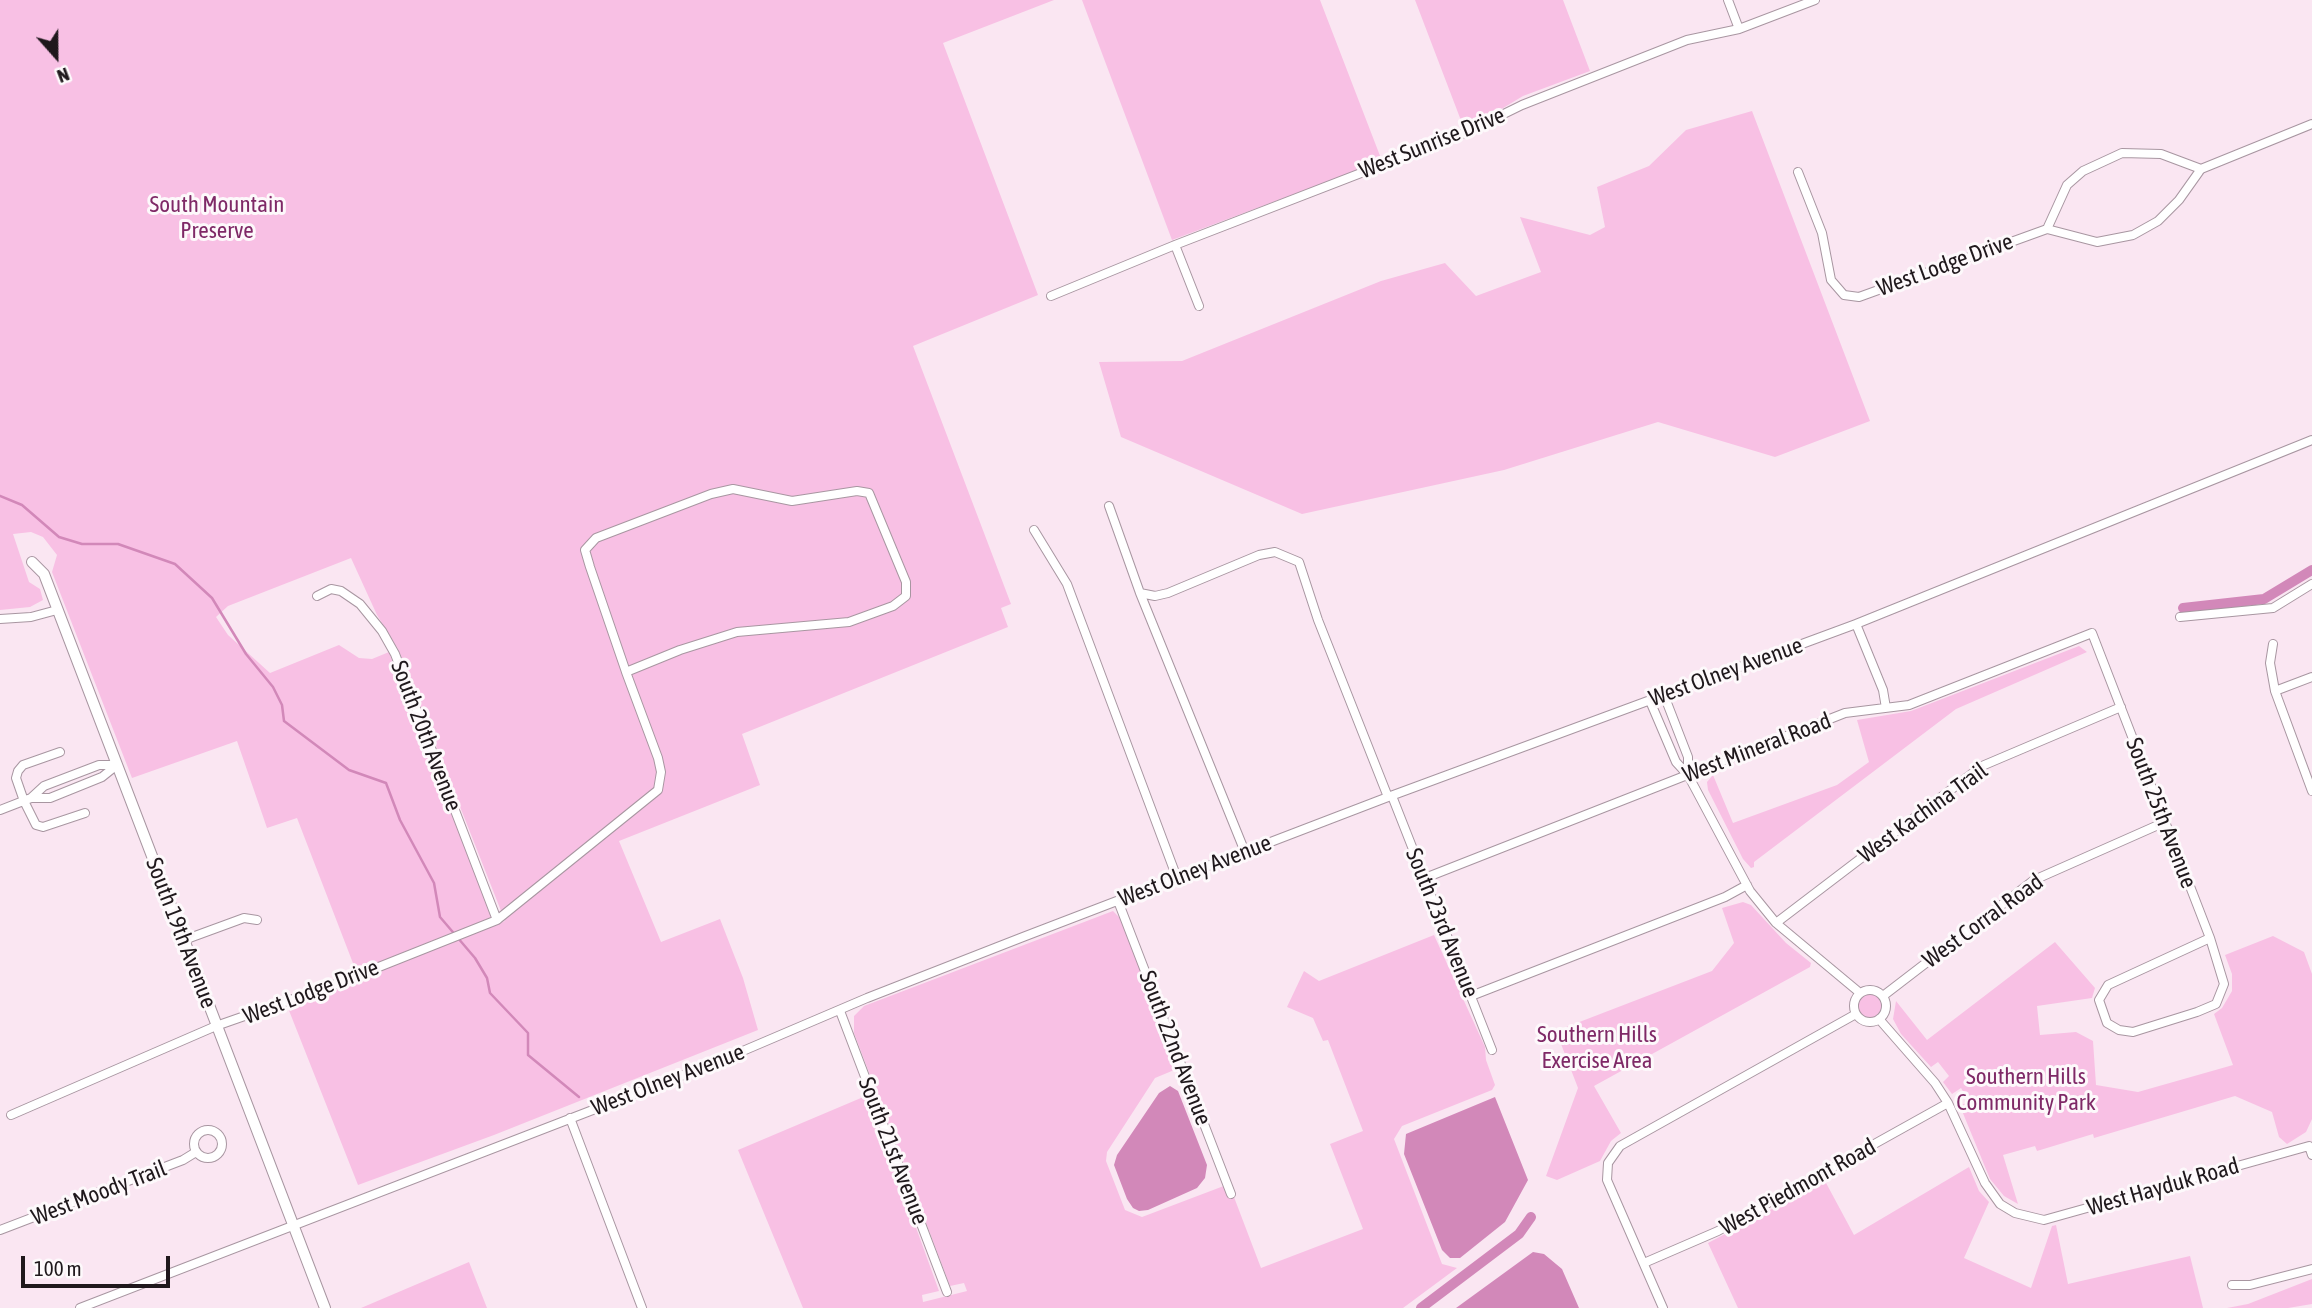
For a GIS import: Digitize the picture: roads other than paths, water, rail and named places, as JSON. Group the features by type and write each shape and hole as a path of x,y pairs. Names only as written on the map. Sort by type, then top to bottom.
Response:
{"street":[{"path":"1728,0 1739,29"},
{"name":"West Sunrise Drive","path":"1051,296 1175,244 1467,132 1522,106 1687,40 1739,29 1815,0"},
{"path":"2201,169 2161,154 2122,153 2083,171 2067,186 2047,229 2078,240 2097,242 2133,235 2158,221 2179,200 2201,169 2312,124"},
{"name":"West Lodge Drive","path":"1798,172 1822,233 1832,280 1844,295 1859,297 2047,229"},
{"path":"1175,244 1199,306"},
{"name":"West Olney Avenue","path":"80,1308 1177,878 1856,624 2312,440"},
{"name":"West Lodge Drive","path":"11,1115 216,1026 311,993 497,920 658,790 661,772 657,758 626,673 585,550 596,538 711,494 733,489 792,501 857,491 869,493 906,582 906,596 893,606 849,622 737,632 680,650 626,673"},
{"path":"1109,506 1140,593 1245,852"},
{"path":"1034,530 1067,584 1177,878"},
{"name":"South 23rd Avenue","path":"1140,593 1155,596 1168,593 1259,555 1275,552 1299,562 1318,620 1425,878 1492,1050"},
{"name":"South 19th Avenue","path":"32,562 44,574 325,1308"},
{"path":"2180,617 2273,608 2312,584"},
{"name":"South 20th Avenue","path":"317,596 331,589 341,591 360,604 396,654 497,920"},
{"path":"0,619 31,617 57,610"},
{"path":"1856,624 1883,690 1886,708"},
{"name":"West Mineral Road","path":"1425,878 1845,713 1909,705 2092,633"},
{"name":"South 25th Avenue","path":"2092,633 2210,938 2224,978 2223,994 2210,1007 2133,1032 2112,1027 2102,1016 2099,1000 2108,985 2210,938"},
{"path":"2273,644 2270,663 2275,691 2312,791"},
{"path":"2275,691 2312,677"},
{"path":"1664,695 1688,757 1688,775"},
{"path":"1650,701 1676,762 1688,775 1747,886 1776,923 1860,993"},
{"name":"West Kachina Trail","path":"1776,923 1982,766 2121,707"},
{"path":"1667,743 1681,738"},
{"path":"60,752 23,765 16,778 36,825 43,827 85,813"},
{"path":"0,810 27,799 44,786 64,778 99,765 117,765"},
{"path":"27,799 50,798 103,777 117,765"},
{"name":"West Corral Road","path":"1883,996 2034,880 2165,822"},
{"path":"1471,996 1747,886"},
{"name":"South 22nd Avenue","path":"1118,901 1231,1195"},
{"path":"184,940 244,918 257,920"},
{"path":"1860,993 1874,990 1883,996 1886,1007 1879,1019"},
{"path":"1860,993 1854,1006 1856,1014 1864,1021 1879,1019"},
{"name":"South 21st Avenue","path":"840,1011 947,1292"},
{"path":"1663,1308 1607,1180 1608,1163 1620,1146 1856,1014"},
{"path":"1879,1019 1948,1103"},
{"name":"West Hayduk Road","path":"1948,1103 1985,1183 2000,1204 2015,1213 2044,1220 2311,1150"},
{"name":"West Piedmont Road","path":"1644,1263 1718,1231 1948,1103"},
{"path":"570,1118 642,1308"},
{"name":"West Moody Trail","path":"0,1230 183,1160 197,1152"},
{"path":"2232,1285 2250,1286 2312,1269"}],"waterway":[{"path":"0,496 22,505 59,537 82,544 118,544 175,564 212,598 246,654 273,687 282,705 284,721 349,770 386,783 400,820 434,883 440,917 475,958 487,978 490,993 528,1033 528,1055 579,1097"},
{"path":"2183,608 2264,599 2312,570"},
{"path":"1421,1308 1519,1234 1531,1217"}],"park label":[{"name":"South Mountain Preserve","path":"217,218"},
{"name":"Southern Hills Exercise Area","path":"1597,1048"},
{"name":"Southern Hills Community Park","path":"2026,1090"}]}
